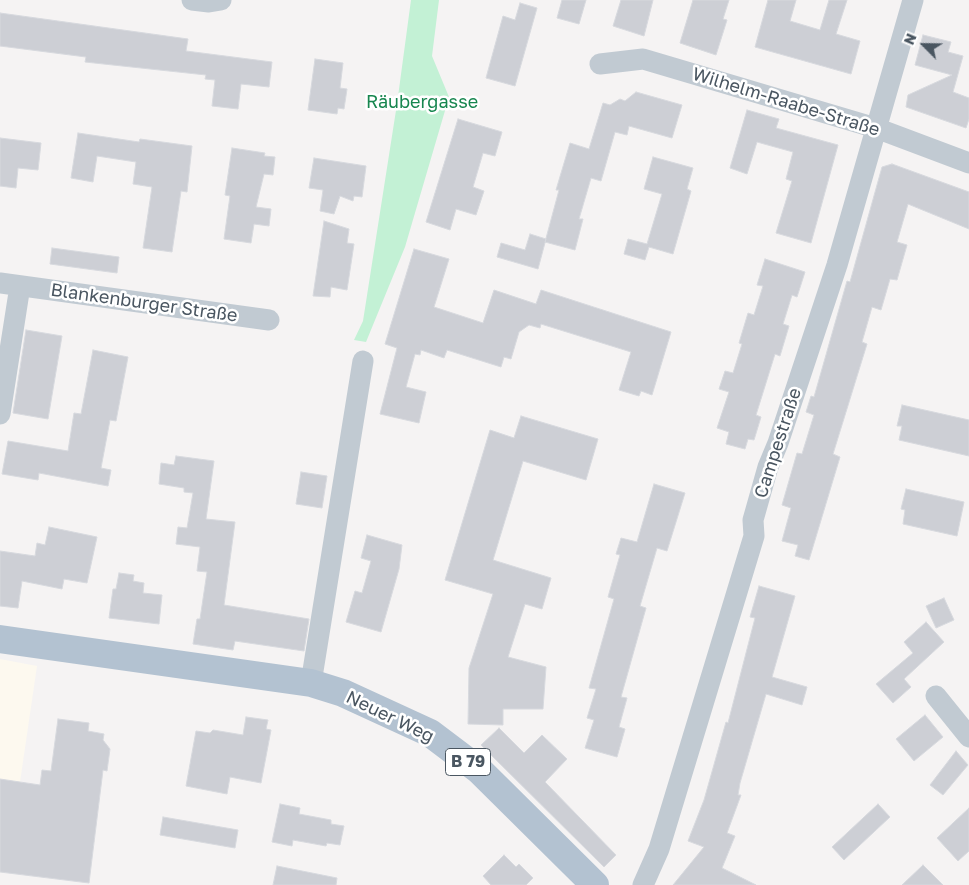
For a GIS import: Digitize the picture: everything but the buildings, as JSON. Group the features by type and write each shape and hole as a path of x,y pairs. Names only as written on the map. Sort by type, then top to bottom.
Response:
{"main road":[{"name":"Neuer Weg","path":"0,639 310,683 343,693 430,733 479,770 595,885"}],"street":[{"path":"192,0 209,2 220,0"},
{"name":"Campestraße","path":"643,885 659,850 754,536 753,520 768,467 778,443 837,265 913,0"},
{"name":"Wilhelm-Raabe-Straße","path":"600,64 643,59 876,128 969,162"},
{"name":"Blankenburger Straße","path":"0,414 10,284 269,320"},
{"path":"310,683 363,362"},
{"path":"936,696 969,737"}],"shaded area":[{"path":"0,659 37,666 8,864 0,863"}],"green space":[{"name":"Räubergasse","path":"411,0 439,0 432,56 449,97 405,247 366,342 354,340 363,321 397,104"}]}
